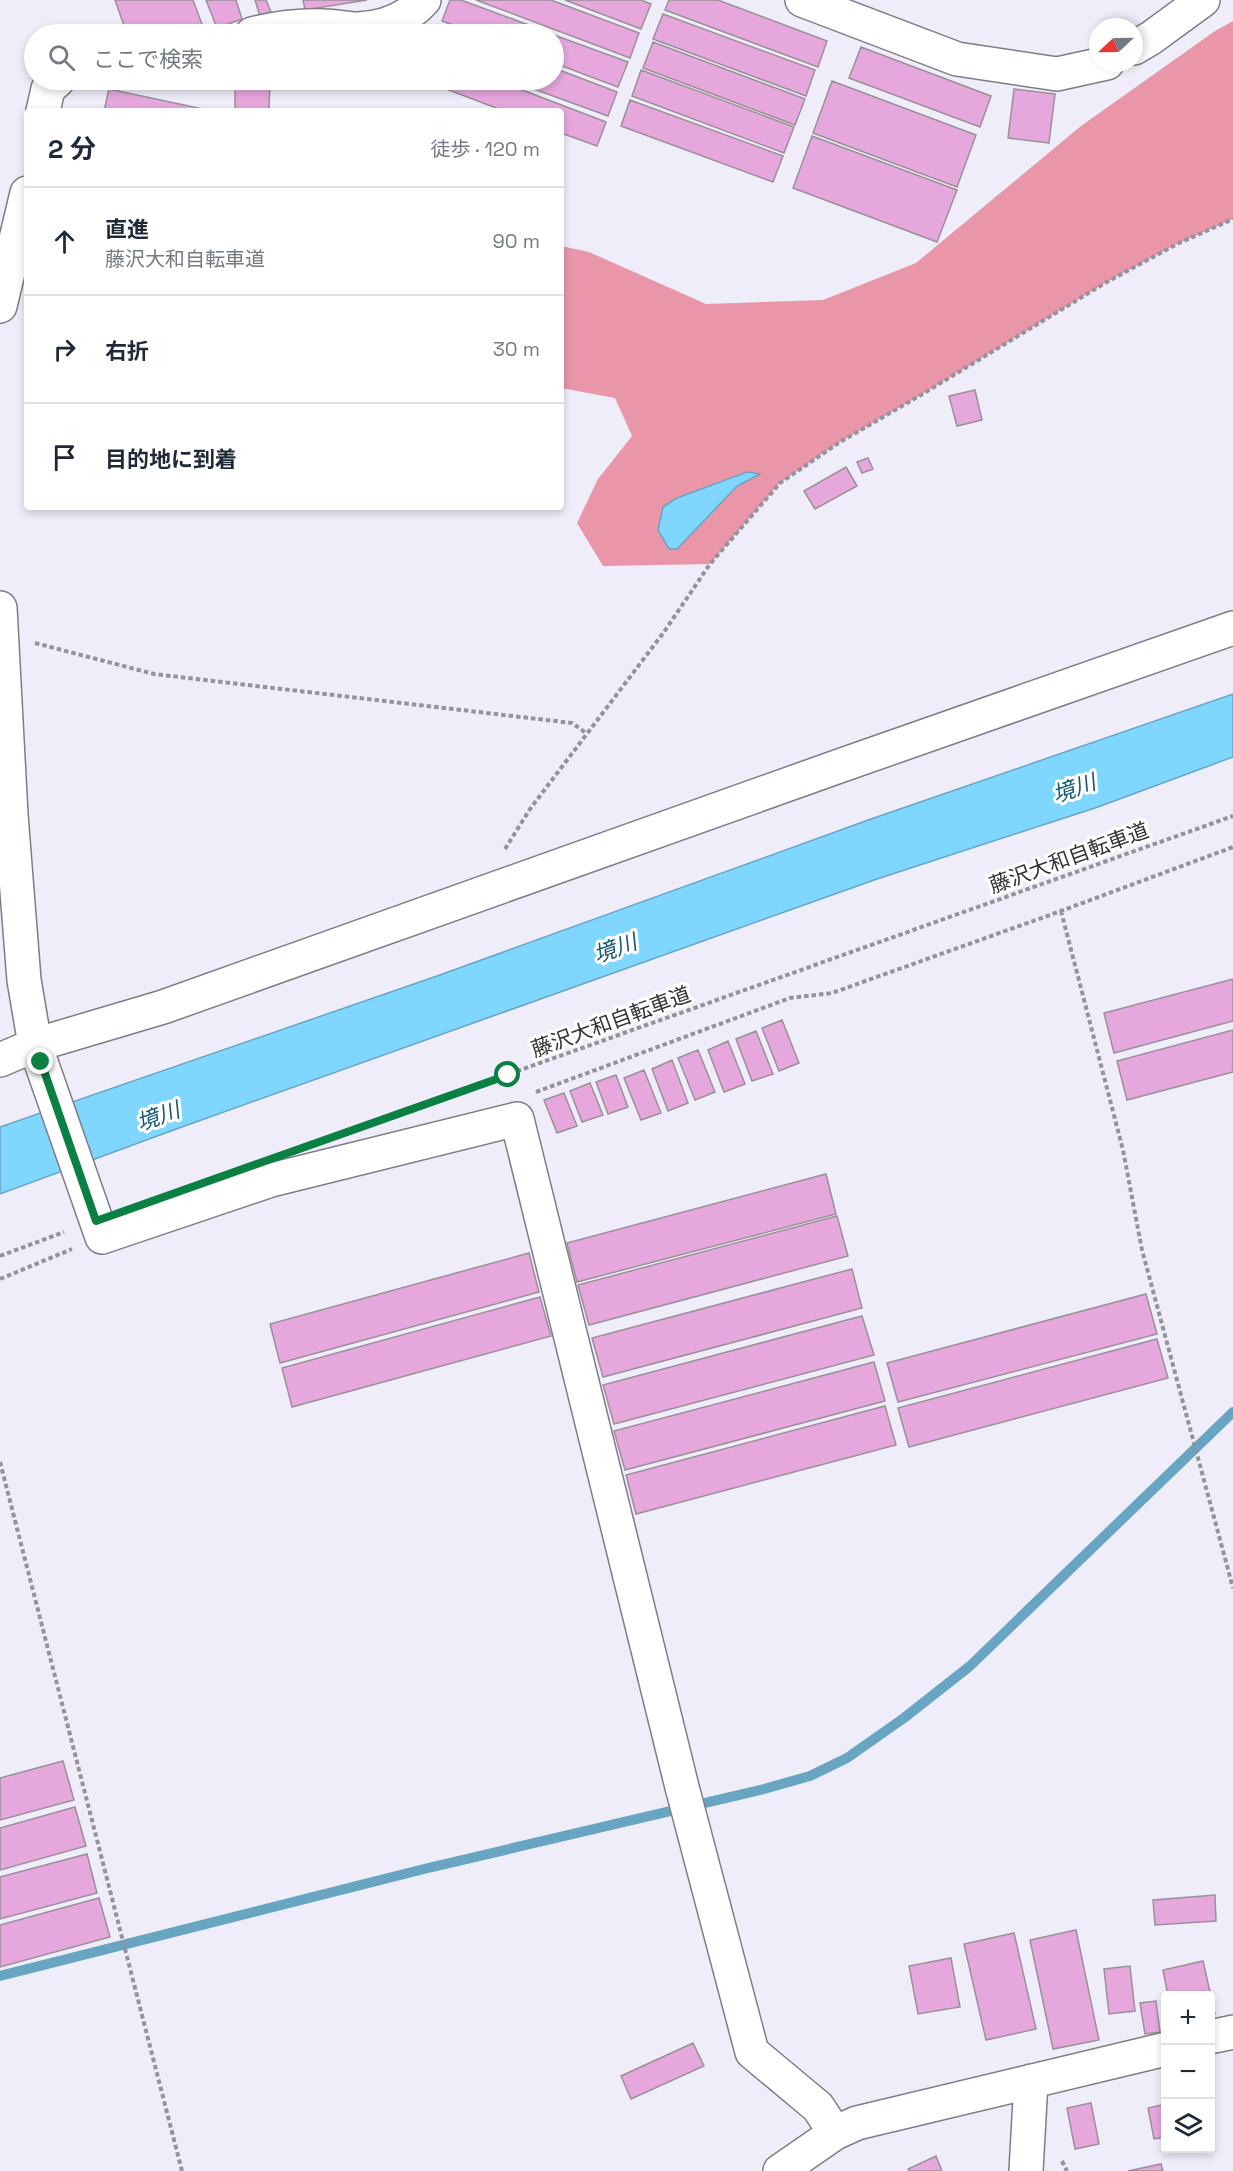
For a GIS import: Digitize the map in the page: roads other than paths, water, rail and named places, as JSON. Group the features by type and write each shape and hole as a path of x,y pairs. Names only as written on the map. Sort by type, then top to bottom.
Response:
{"street":[{"path":"386,24 405,17 424,0"},
{"path":"802,0 957,59 1057,74 1089,67"},
{"path":"1143,42 1203,0"},
{"path":"45,108 48,90"},
{"path":"0,306 24,206"},
{"path":"1,622 11,815 12,980 96,1223 516,1119 690,1820 752,2052 818,2107 836,2133"},
{"path":"0,1060 38,1053 1233,628"},
{"path":"1215,2036 1233,2032"},
{"path":"780,2171 836,2133 857,2123 1161,2050"},
{"path":"1026,2171 1031,2081"}],"water":[{"path":"747,472 760,474 737,486 677,549 669,549 658,530 663,507 677,498"},
{"name":"境川","path":"1233,694 1233,757 1098,807 877,879 0,1194 0,1127 437,976 871,819"}],"waterway":[{"path":"0,1976 424,1869 764,1789 810,1776 847,1758 904,1718 970,1666 1233,1412"}]}
